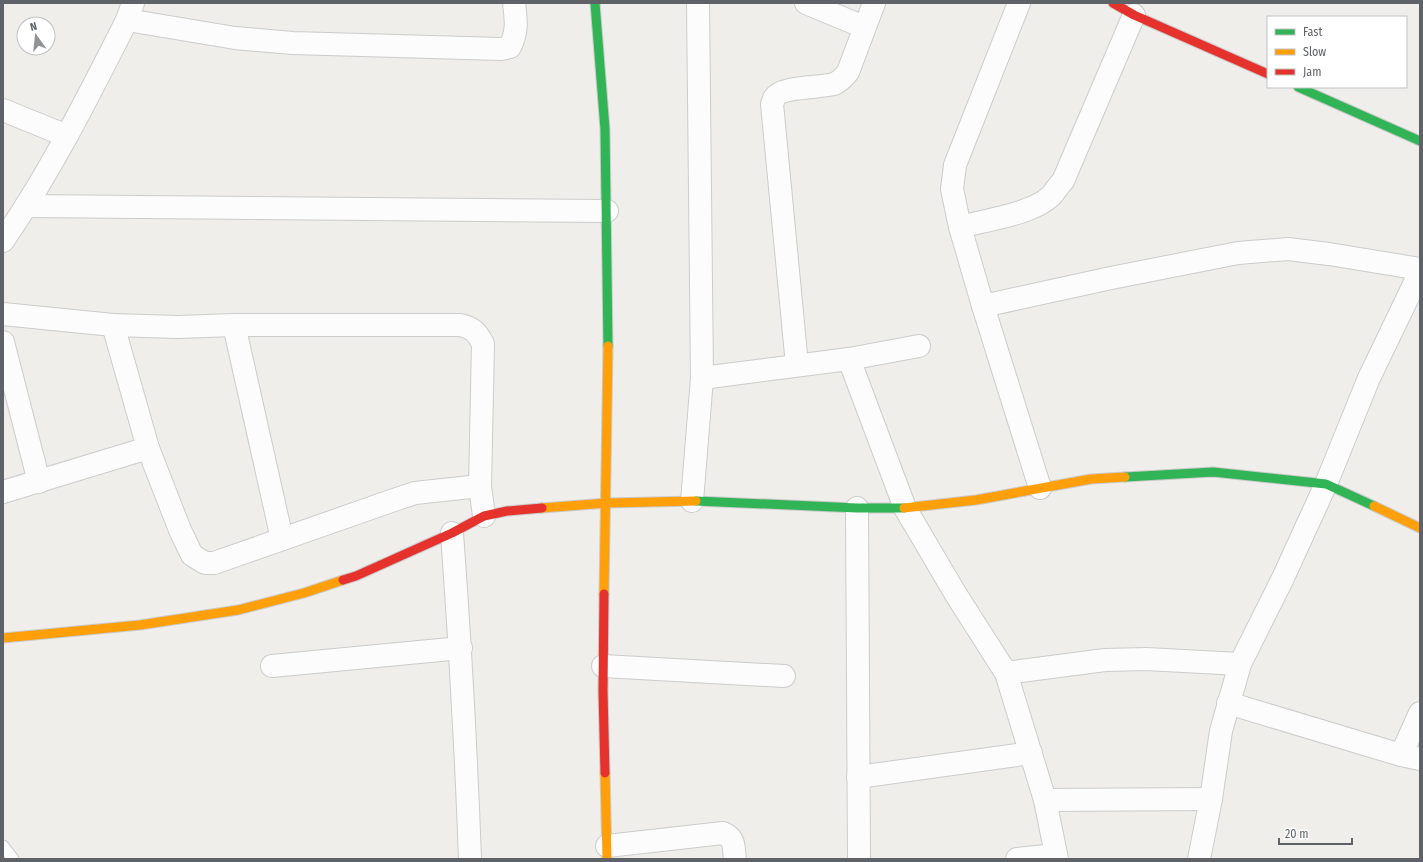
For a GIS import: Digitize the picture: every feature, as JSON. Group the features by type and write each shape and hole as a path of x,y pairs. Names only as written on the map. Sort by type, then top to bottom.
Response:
{"street":[{"path":"3,241 26,206 67,136 130,11 235,38 292,43 501,49 510,47 514,40 517,28 514,3"},
{"path":"595,3 605,129 607,211 607,503 603,690 607,853 723,833 733,840 735,859"},
{"path":"692,501 702,378 698,3"},
{"path":"806,3 864,27"},
{"path":"797,366 772,104 774,98 786,90 835,84 844,77 848,72 874,3"},
{"path":"1019,3 956,165 952,189 960,227 983,306 1040,488"},
{"path":"1113,3 1134,14 1267,74"},
{"path":"960,227 1021,212 1036,206 1051,196 1063,181 1134,14"},
{"path":"1300,88 1420,141"},
{"path":"3,110 67,136"},
{"path":"26,206 607,211"},
{"path":"983,306 1111,278 1238,253 1274,250 1288,249 1329,254 1420,271 1369,378 1326,484 1283,578 1240,664 1221,730 1211,799 1199,859"},
{"path":"3,314 113,325 178,327 234,325 460,325 468,327 478,334 483,344 480,486 484,516"},
{"path":"113,325 148,448 180,530 192,555 205,562 214,563 415,493 480,486"},
{"path":"234,325 282,539"},
{"path":"3,342 39,482"},
{"path":"702,378 849,359 919,346"},
{"path":"849,359 905,508 955,593 1006,673 1045,800 1057,857 1018,859"},
{"path":"3,492 148,448"},
{"path":"3,638 140,625 238,610 304,593 356,576 484,516 507,511 607,503 692,501 857,508 905,508 976,500 1091,479 1213,472 1326,484 1420,528"},
{"path":"857,508 859,859"},
{"path":"452,532 461,648 470,859"},
{"path":"272,666 461,648"},
{"path":"1006,673 1105,660 1146,659 1240,664"},
{"path":"604,666 784,676"},
{"path":"1228,703 1411,757 1420,713"},
{"path":"858,777 1031,753"},
{"path":"1045,800 1211,799"}],"lane":[{"path":"3,846 13,859"}],"traffic: fast":[{"path":"595,3 605,129 608,346"},
{"path":"1300,88 1420,141"},
{"path":"1125,477 1213,472 1326,484 1374,506"},
{"path":"696,501 857,508 904,508"}],"traffic: slow":[{"path":"604,594 608,346"},
{"path":"904,508 976,500 1091,479 1125,477"},
{"path":"542,508 607,503 696,501"},
{"path":"1374,506 1420,528"},
{"path":"3,638 140,625 238,610 304,593 343,580"},
{"path":"605,773 607,859"}],"traffic: jam":[{"path":"1113,3 1134,15 1267,74"},
{"path":"343,580 356,576 452,533 484,516 507,511 542,508"},
{"path":"604,594 603,691 605,773"}]}
